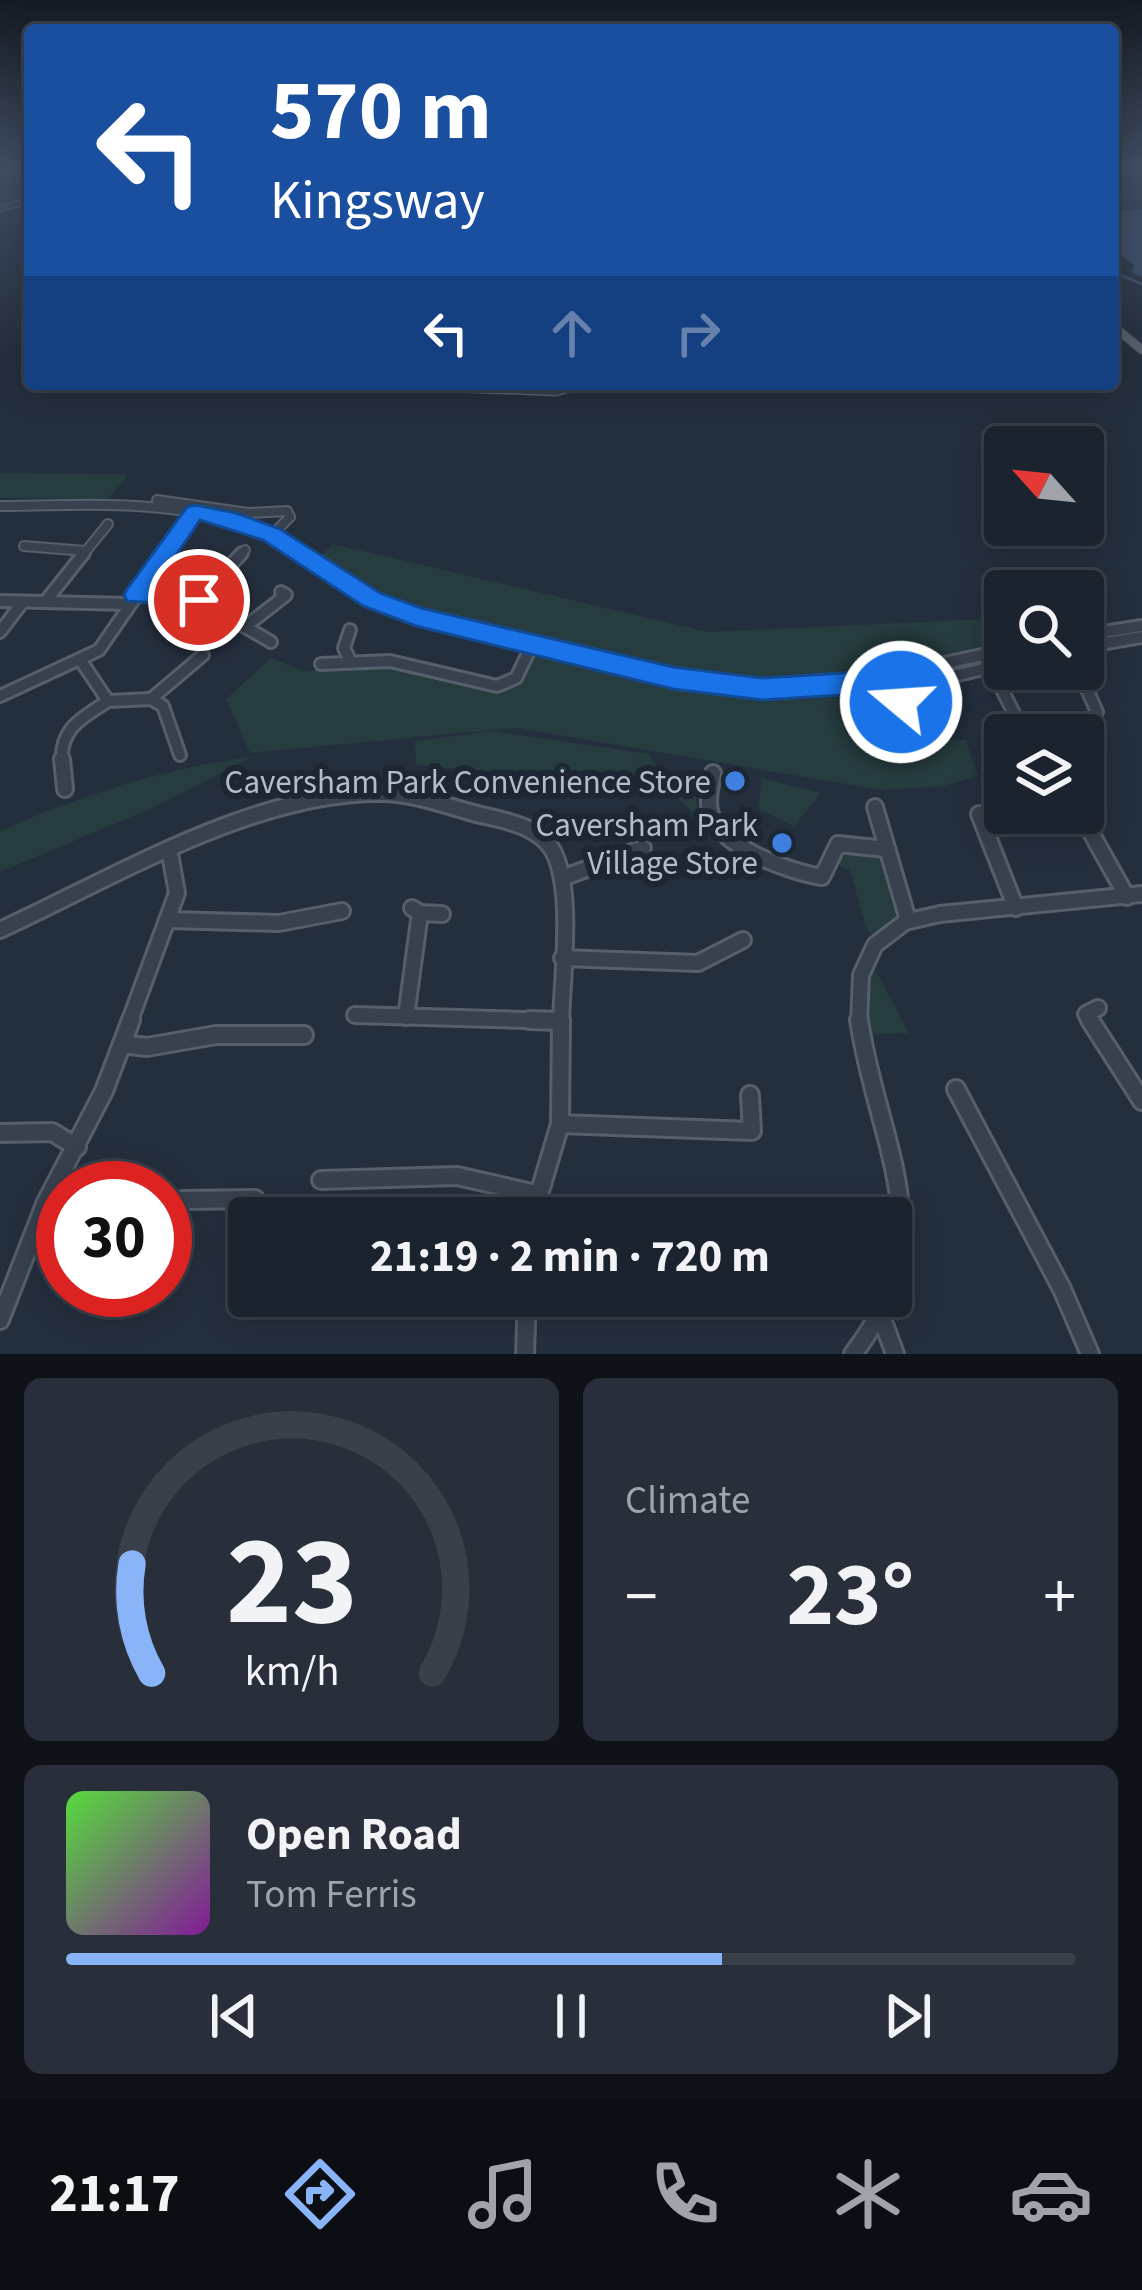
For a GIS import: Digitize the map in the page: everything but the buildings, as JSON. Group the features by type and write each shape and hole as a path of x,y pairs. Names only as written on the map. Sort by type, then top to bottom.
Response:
{"street":[{"path":"162,499 248,513 287,511 290,517 272,535"},
{"path":"0,506 195,512 228,518 272,535 371,599 416,616 720,686 803,689 877,682 984,655"},
{"path":"0,697 99,650 195,512"},
{"path":"45,602 108,524"},
{"path":"31,544 85,551"},
{"path":"199,600 245,550"},
{"path":"245,627 285,594"},
{"path":"0,601 199,600 271,642"},
{"path":"0,632 22,603"},
{"path":"1104,632 1142,626"},
{"path":"349,658 344,648 350,630"},
{"path":"1104,643 1142,637"},
{"path":"321,664 349,658 408,660 497,686 516,678 532,645"},
{"path":"81,661 107,701"},
{"path":"151,699 199,661"},
{"path":"877,682 892,697 906,702 941,679 984,669"},
{"path":"1087,690 1096,712"},
{"path":"69,777 57,745 63,734 107,701 151,699 163,706 182,749"},
{"path":"713,773 710,812 721,834 802,877 822,877 838,844 886,849"},
{"path":"0,930 170,854 300,806 383,793 537,830 550,846 562,878 562,958 560,1124 536,1197"},
{"path":"875,807 908,920"},
{"path":"979,814 1016,908"},
{"path":"903,1197 856,1015 858,989 871,955 888,933 908,920 1135,896 1094,834"},
{"path":"562,878 644,848"},
{"path":"0,1320 46,1202 122,1044 168,920 177,893 170,854"},
{"path":"168,920 279,923 341,911"},
{"path":"406,1017 416,911 442,914"},
{"path":"562,958 698,963 743,940"},
{"path":"1085,1012 1142,1101"},
{"path":"355,1015 560,1021"},
{"path":"122,1044 147,1047 216,1034 304,1035"},
{"path":"956,1089 1016,1185 1090,1354"},
{"path":"560,1124 753,1139 750,1095"},
{"path":"0,1133 52,1132 76,1147"},
{"path":"321,1180 384,1175 497,1178 536,1194"},
{"path":"192,1200 228,1199"},
{"path":"29,1246 36,1246"},
{"path":"525,1354 526,1317"},
{"path":"854,1354 880,1317"},
{"path":"881,1317 895,1354"}],"green space":[{"path":"0,473 125,474 126,478 108,499 0,498"},
{"path":"333,544 708,632 984,619 984,649 838,682 781,684 706,677 445,618 380,593 319,558"},
{"path":"536,654 685,687 800,700 876,688 884,710 894,716 916,710 932,738 966,740 978,776 943,786 882,790 516,728 250,753 226,699 271,658 304,671 396,661 497,690 513,685"},
{"path":"492,731 649,754 661,773 675,775 672,783 696,788 697,818 654,770 636,777 622,796 504,773 416,765 415,741"},
{"path":"252,757 157,806 0,872 0,831 123,785"},
{"path":"761,778 821,793 794,826 759,809"},
{"path":"839,851 878,852 889,857 908,920 879,943 866,928 850,870 833,863"},
{"path":"869,958 909,1033 860,1035"}],"water":[{"path":"1119,230 1142,230 1142,277 1132,272 1134,265 1119,254"}],"waterway":[{"path":"1119,274 1142,284"}],"place":[{"name":"Caversham Park Convenience Store","path":"735,781"},
{"name":"Caversham Park Village Store","path":"782,843"}],"route":[{"path":"199,600 136,595 195,512 228,518 272,535 371,599 416,616 673,678 762,689 877,682 901,702"}]}
